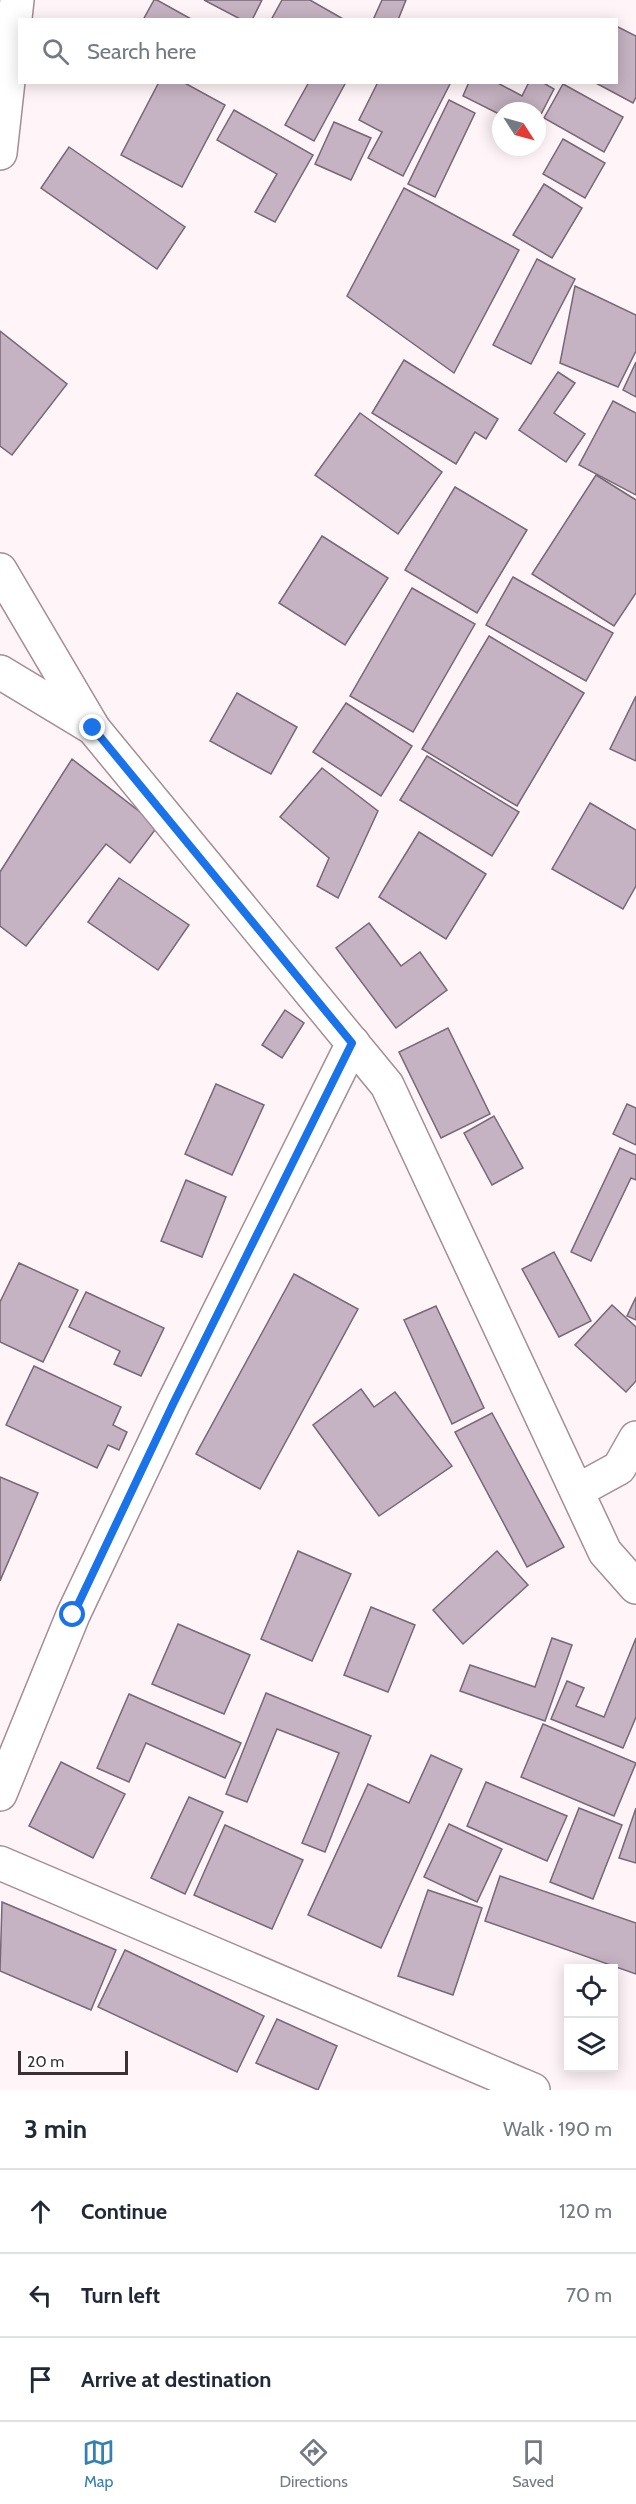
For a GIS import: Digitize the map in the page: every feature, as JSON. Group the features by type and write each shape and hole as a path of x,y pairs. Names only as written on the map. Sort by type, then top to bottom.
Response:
{"street":[{"path":"0,153 17,0"},
{"path":"0,570 93,728 387,1085 605,1552 636,1587"},
{"path":"0,672 93,728"},
{"path":"0,1794 73,1615 173,1404 352,1043"},
{"path":"577,1491 628,1474 636,1438"},
{"path":"0,1863 533,2090"}],"building":[{"path":"154,0 157,0 189,18 144,18"},
{"path":"204,0 262,0 253,18 238,18"},
{"path":"282,0 310,0 342,18 272,18"},
{"path":"382,0 406,0 399,18 374,18"},
{"path":"618,27 636,36 636,97 633,103 598,84 618,84"},
{"path":"158,84 187,84 225,105 182,187 121,155"},
{"path":"308,84 345,84 314,141 285,125"},
{"path":"377,84 450,84 403,176 368,158 382,132 359,120"},
{"path":"468,84 500,84 522,96 528,84 545,84 554,89 546,105 546,102 492,102 492,110 463,96"},
{"path":"563,84 623,117 604,152 546,119 546,114"},
{"path":"449,100 475,113 435,197 408,184"},
{"path":"234,110 313,155 275,222 255,212 277,174 217,140"},
{"path":"334,122 371,138 351,180 315,164"},
{"path":"563,139 605,163 585,198 543,174"},
{"path":"69,147 185,227 157,269 41,188"},
{"path":"544,184 582,208 552,258 513,235"},
{"path":"404,188 519,250 454,373 347,296"},
{"path":"537,259 575,279 531,364 493,345"},
{"path":"575,286 636,315 636,351 618,387 560,363"},
{"path":"0,331 67,384 12,455 0,446"},
{"path":"404,360 498,419 486,439 475,432 456,464 372,413"},
{"path":"636,362 636,397 623,390"},
{"path":"558,372 575,383 554,413 585,434 566,462 519,430"},
{"path":"613,401 636,413 636,495 579,465"},
{"path":"360,413 442,472 398,534 315,475"},
{"path":"596,475 636,500 636,593 614,626 532,574"},
{"path":"455,487 527,530 477,613 405,570"},
{"path":"322,536 388,578 345,645 279,603"},
{"path":"513,577 613,633 586,681 486,625"},
{"path":"412,588 475,624 413,732 350,696"},
{"path":"489,636 584,693 517,806 422,749"},
{"path":"237,693 297,727 271,774 210,741"},
{"path":"636,696 636,761 610,749"},
{"path":"346,703 412,746 381,796 313,752"},
{"path":"427,756 519,812 492,856 400,800"},
{"path":"72,759 158,826 130,863 106,844 26,946 0,926 0,872"},
{"path":"322,768 378,811 338,898 317,886 329,858 280,817"},
{"path":"590,803 636,830 636,886 623,909 552,869"},
{"path":"419,832 486,874 446,939 379,897"},
{"path":"119,878 189,925 158,970 88,922"},
{"path":"369,923 401,966 420,952 447,990 396,1028 336,948"},
{"path":"285,1010 304,1023 282,1058 262,1045"},
{"path":"448,1028 490,1114 441,1138 399,1052"},
{"path":"216,1084 264,1105 232,1175 185,1154"},
{"path":"627,1104 636,1108 636,1145 613,1134"},
{"path":"494,1116 523,1168 492,1185 464,1133"},
{"path":"620,1148 636,1155 636,1180 631,1178 591,1261 571,1252"},
{"path":"186,1180 226,1197 202,1257 161,1241"},
{"path":"554,1252 591,1321 559,1337 522,1269"},
{"path":"19,1263 78,1290 43,1362 0,1342 0,1302"},
{"path":"294,1274 358,1309 260,1489 196,1454"},
{"path":"86,1292 164,1328 141,1376 114,1364 120,1351 69,1327"},
{"path":"636,1297 636,1320 627,1316"},
{"path":"612,1305 636,1327 636,1381 626,1392 575,1345"},
{"path":"436,1306 484,1408 452,1424 404,1320"},
{"path":"34,1366 121,1407 113,1425 127,1432 119,1450 108,1445 97,1468 6,1425"},
{"path":"361,1389 374,1407 395,1392 452,1466 379,1516 313,1425"},
{"path":"492,1413 564,1547 527,1567 455,1432"},
{"path":"0,1477 38,1493 0,1581"},
{"path":"298,1551 351,1574 312,1661 261,1639"},
{"path":"497,1551 528,1585 463,1644 433,1610"},
{"path":"371,1607 415,1625 388,1692 344,1675"},
{"path":"178,1624 250,1655 224,1714 152,1684"},
{"path":"552,1638 572,1645 545,1721 460,1691 470,1665 535,1687"},
{"path":"636,1638 636,1717 623,1748 551,1719 567,1681 584,1688 576,1706 604,1717"},
{"path":"266,1693 371,1736 325,1852 302,1843 339,1753 277,1729 247,1802 226,1794"},
{"path":"129,1694 241,1743 225,1778 146,1743 129,1782 97,1768"},
{"path":"543,1724 636,1763 614,1816 521,1777"},
{"path":"431,1755 462,1769 381,1948 308,1915 368,1784 409,1803"},
{"path":"61,1762 125,1794 93,1858 29,1826"},
{"path":"486,1782 567,1816 547,1861 467,1826"},
{"path":"189,1797 223,1812 185,1894 151,1878"},
{"path":"579,1808 622,1825 593,1899 550,1882"},
{"path":"636,1808 636,1863 619,1858"},
{"path":"449,1824 502,1849 477,1902 424,1877"},
{"path":"225,1825 303,1860 272,1929 194,1895"},
{"path":"500,1876 636,1923 636,1974 618,1968 618,1964 608,1964 485,1921"},
{"path":"428,1890 482,1908 453,1995 398,1976"},
{"path":"2,1902 116,1950 91,2010 0,1971"},
{"path":"125,1950 264,2016 237,2072 98,2007"},
{"path":"277,2019 337,2046 318,2090 256,2063"}],"route":[{"path":"73,1615 173,1404 352,1043 93,728"}]}
